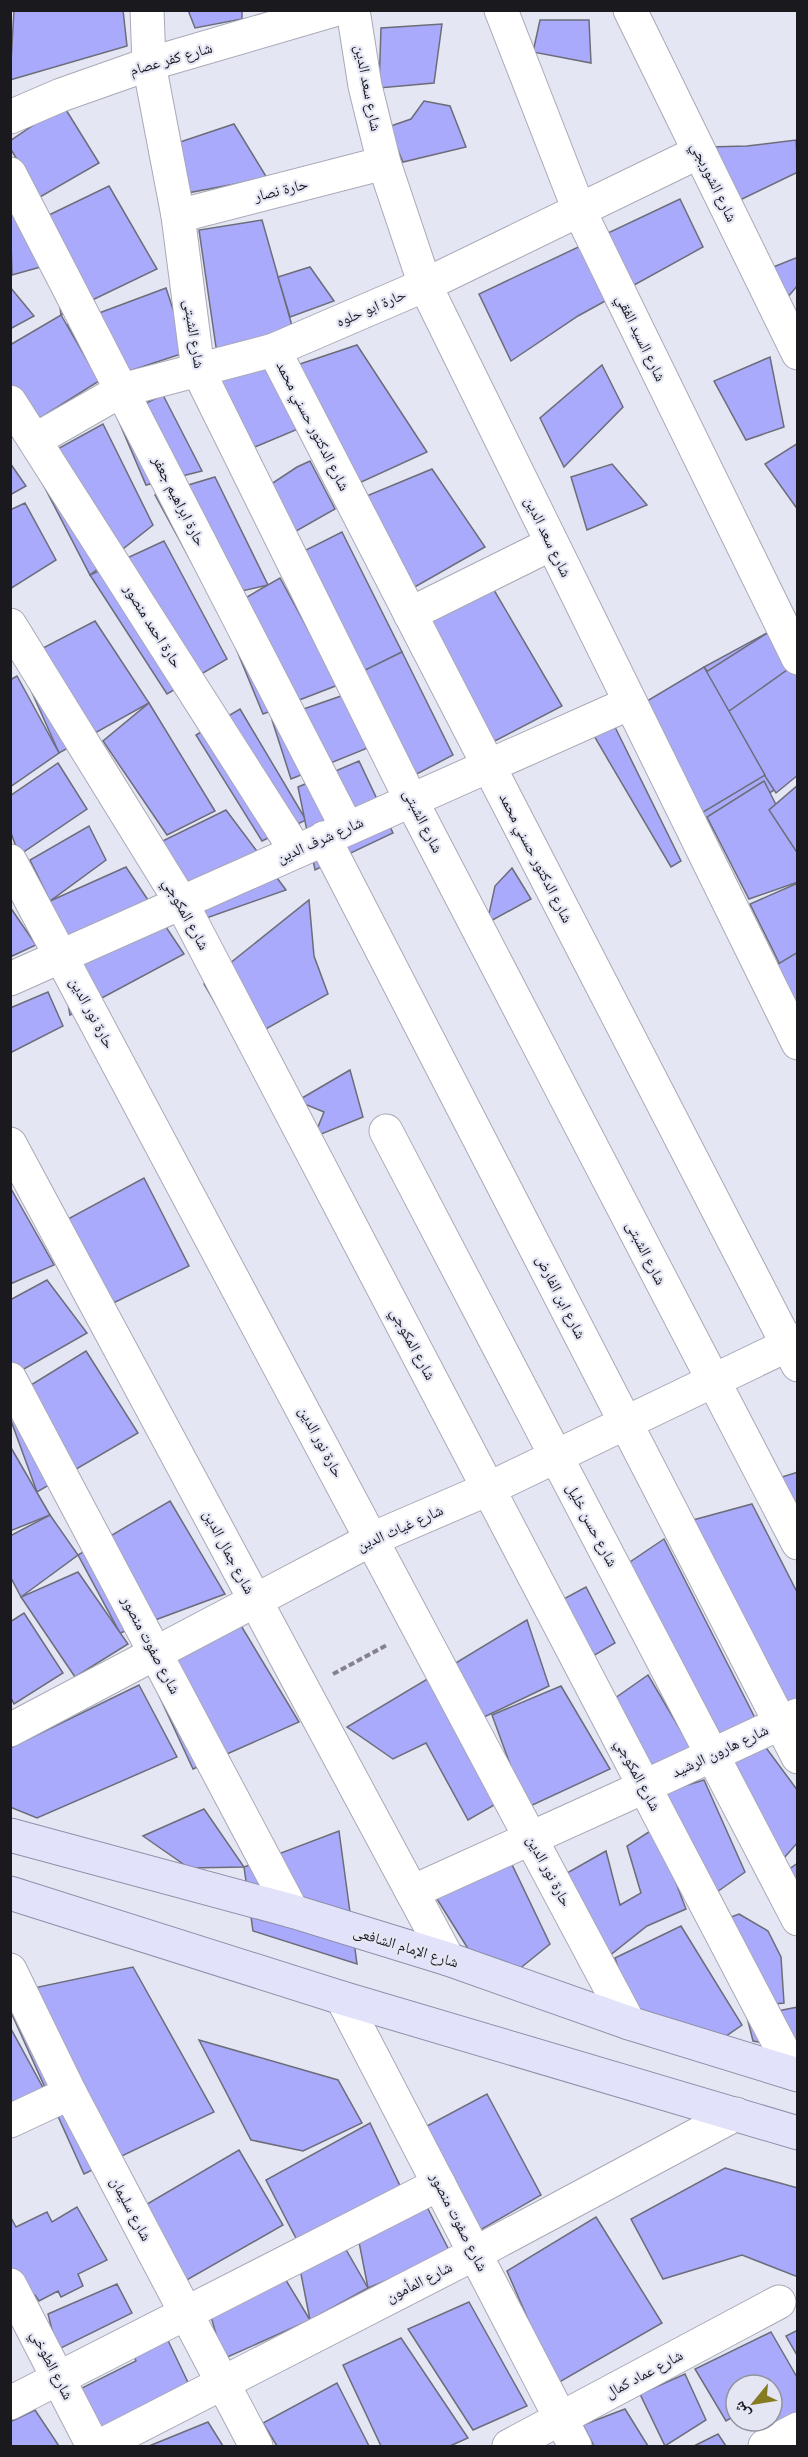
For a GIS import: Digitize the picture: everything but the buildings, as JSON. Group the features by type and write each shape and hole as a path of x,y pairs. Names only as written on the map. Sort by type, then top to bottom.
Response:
{"main road":[{"name":"شارع الإمام الشافعى","path":"10,1835 292,1911 448,1959 629,2023 796,2074"},
{"path":"10,1893 342,1998 798,2133"}],"street":[{"name":"شارع الشبتى","path":"147,10 148,64 178,216 198,370 411,800 798,1543"},
{"name":"شارع كفر عصام","path":"10,117 61,95 255,23 334,10"},
{"name":"شارع سعد الدين","path":"353,10 365,86 384,163 425,285 798,1043"},
{"name":"شارع السيد الفقي","path":"501,10 579,210 786,606 798,658"},
{"name":"شارع الشوربجي","path":"630,10 798,353"},
{"name":"حارة ابو حلوه","path":"35,440 122,390 274,350 425,285 699,152"},
{"name":"حارة نصار","path":"178,216 384,163"},
{"name":"حارة ابراهيم جعفر","path":"10,174 122,390 322,839"},
{"name":"شارع الدكتور حسني محمد","path":"274,350 794,1350"},
{"name":"حارة احمد منصور","path":"10,402 322,839"},
{"path":"410,614 551,544"},
{"name":"شارع المكوجي","path":"10,625 181,902 796,2074"},
{"name":"شارع شرف الدين","path":"10,979 630,702"},
{"name":"شارع ابن الفارض","path":"322,839 626,1423 789,1719 798,1757"},
{"name":"حارة نور الدين","path":"10,861 629,2023"},
{"name":"شارع حسن خليل","path":"386,1131 798,1919"},
{"name":"شارع جمال الدين","path":"10,1144 448,1959"},
{"name":"شارع غياث الدين","path":"11,1730 372,1539 488,1489 712,1380 794,1350"},
{"name":"شارع صفوت منصور","path":"10,1379 292,1911"},
{"name":"شارع هارون الرشيد","path":"412,1892 789,1719"},
{"name":"شارع سليمان","path":"10,1970 70,2092 256,2446"},
{"name":"شارع صفوت منصور","path":"342,1998 568,2433"},
{"path":"10,2121 70,2092"},
{"name":"شارع المأمون","path":"100,2446 474,2254 736,2114"},
{"path":"10,2403 439,2184"},
{"name":"شارع الطوخي","path":"10,2284 93,2446"},
{"name":"شارع عماد كمال","path":"509,2446 568,2433 779,2302"},
{"path":"765,2446 798,2429"}],"path":[{"path":"303,1690 420,1628"}]}
